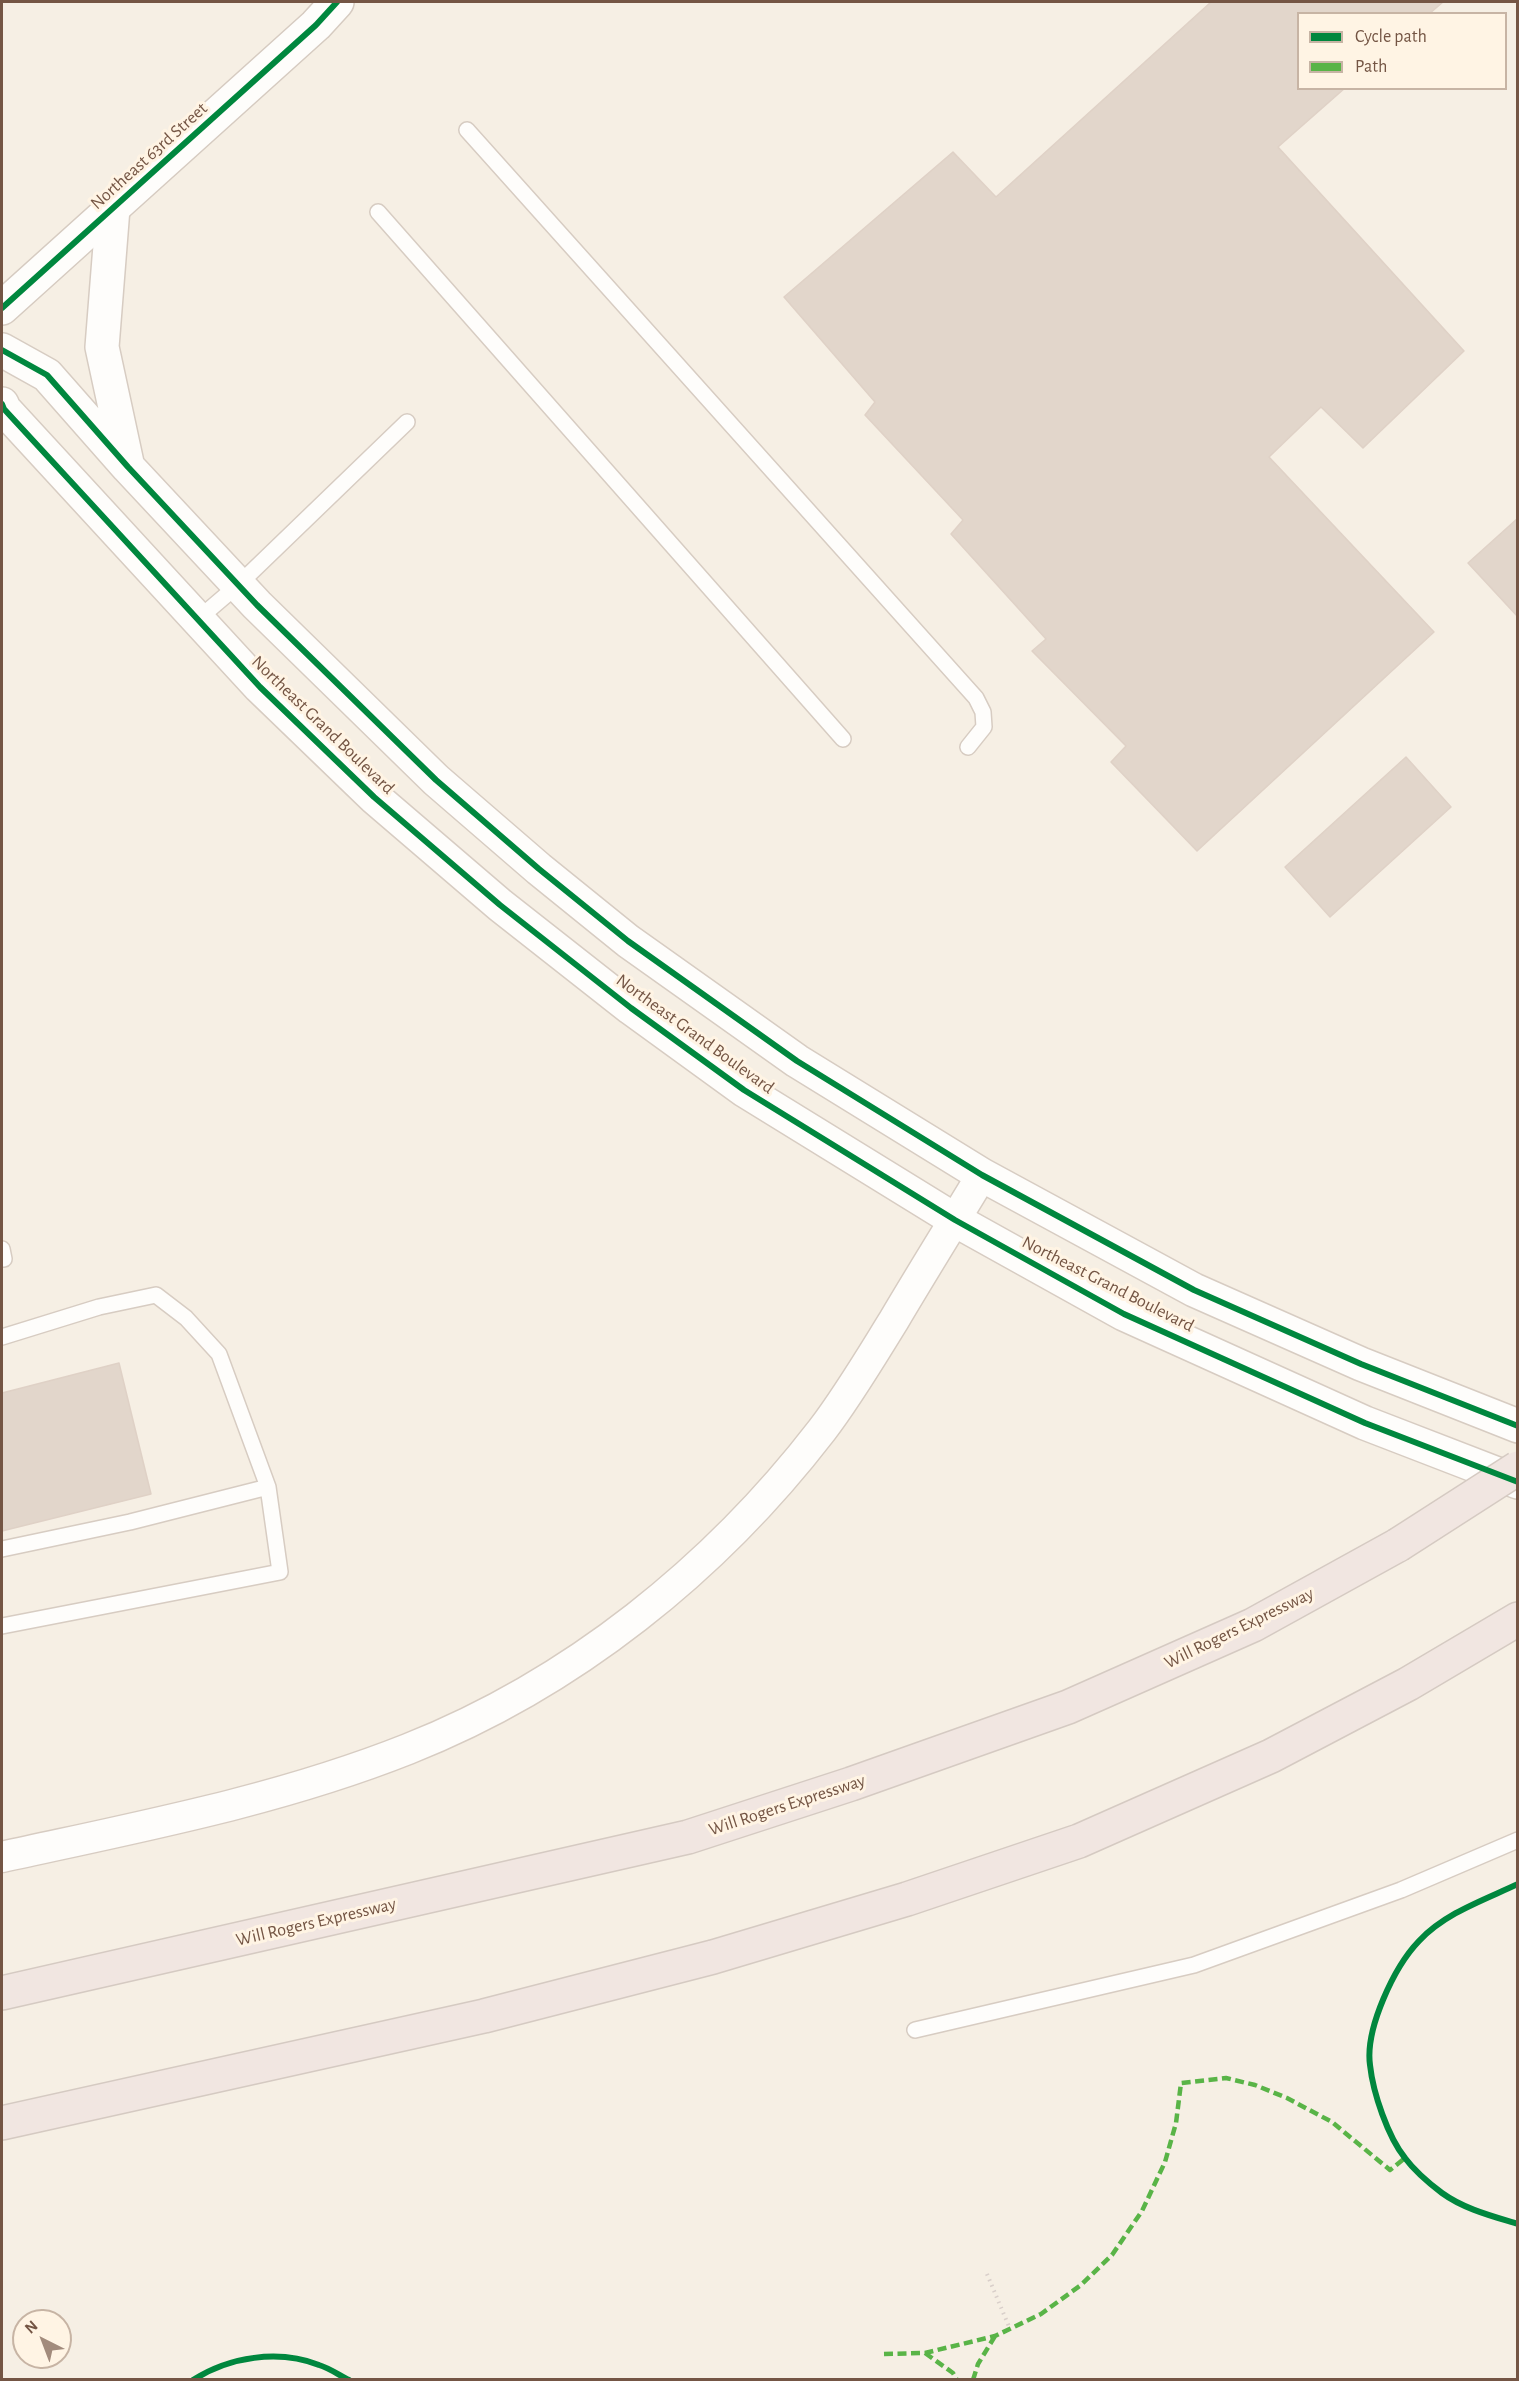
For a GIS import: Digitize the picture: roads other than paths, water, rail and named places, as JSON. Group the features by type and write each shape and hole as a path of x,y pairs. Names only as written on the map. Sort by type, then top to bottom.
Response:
{"highway":[{"name":"Will Rogers Expressway","path":"2,1993 688,1838 851,1784 1068,1707 1253,1625 1398,1545 1518,1467"},
{"path":"2,2123 484,2016 713,1957 907,1899 1079,1841 1271,1756 1408,1684 1518,1619"}],"street":[{"name":"Northeast 63rd Street","path":"2,308 326,13 352,2"},
{"path":"113,208 102,347 128,467"},
{"name":"Northeast Grand Boulevard","path":"2,350 47,375 128,467 238,585 436,780 539,869 628,940 797,1061 982,1175 1194,1290 1361,1364 1518,1426"},
{"name":"Northeast Grand Boulevard","path":"2,404 12,418 260,687 374,797 500,905 631,1008 744,1090 955,1220 1124,1314 1365,1423 1518,1482"},
{"path":"2,1857 220,1809 318,1781 409,1749 492,1710 569,1666 638,1616 698,1566 768,1496 823,1429 868,1361 982,1175"}],"lane":[{"path":"467,130 976,698 982,712 984,726 968,747"},
{"path":"378,212 843,738"},
{"path":"197,620 238,585 407,422"},
{"path":"2,1249 4,1258 2,1259"},
{"path":"2,1337 99,1307 156,1295 186,1318 219,1354 268,1487 280,1572 2,1626"},
{"path":"2,1549 130,1522 268,1487"},
{"path":"915,2030 1194,1965 1401,1890 1518,1840"}]}
